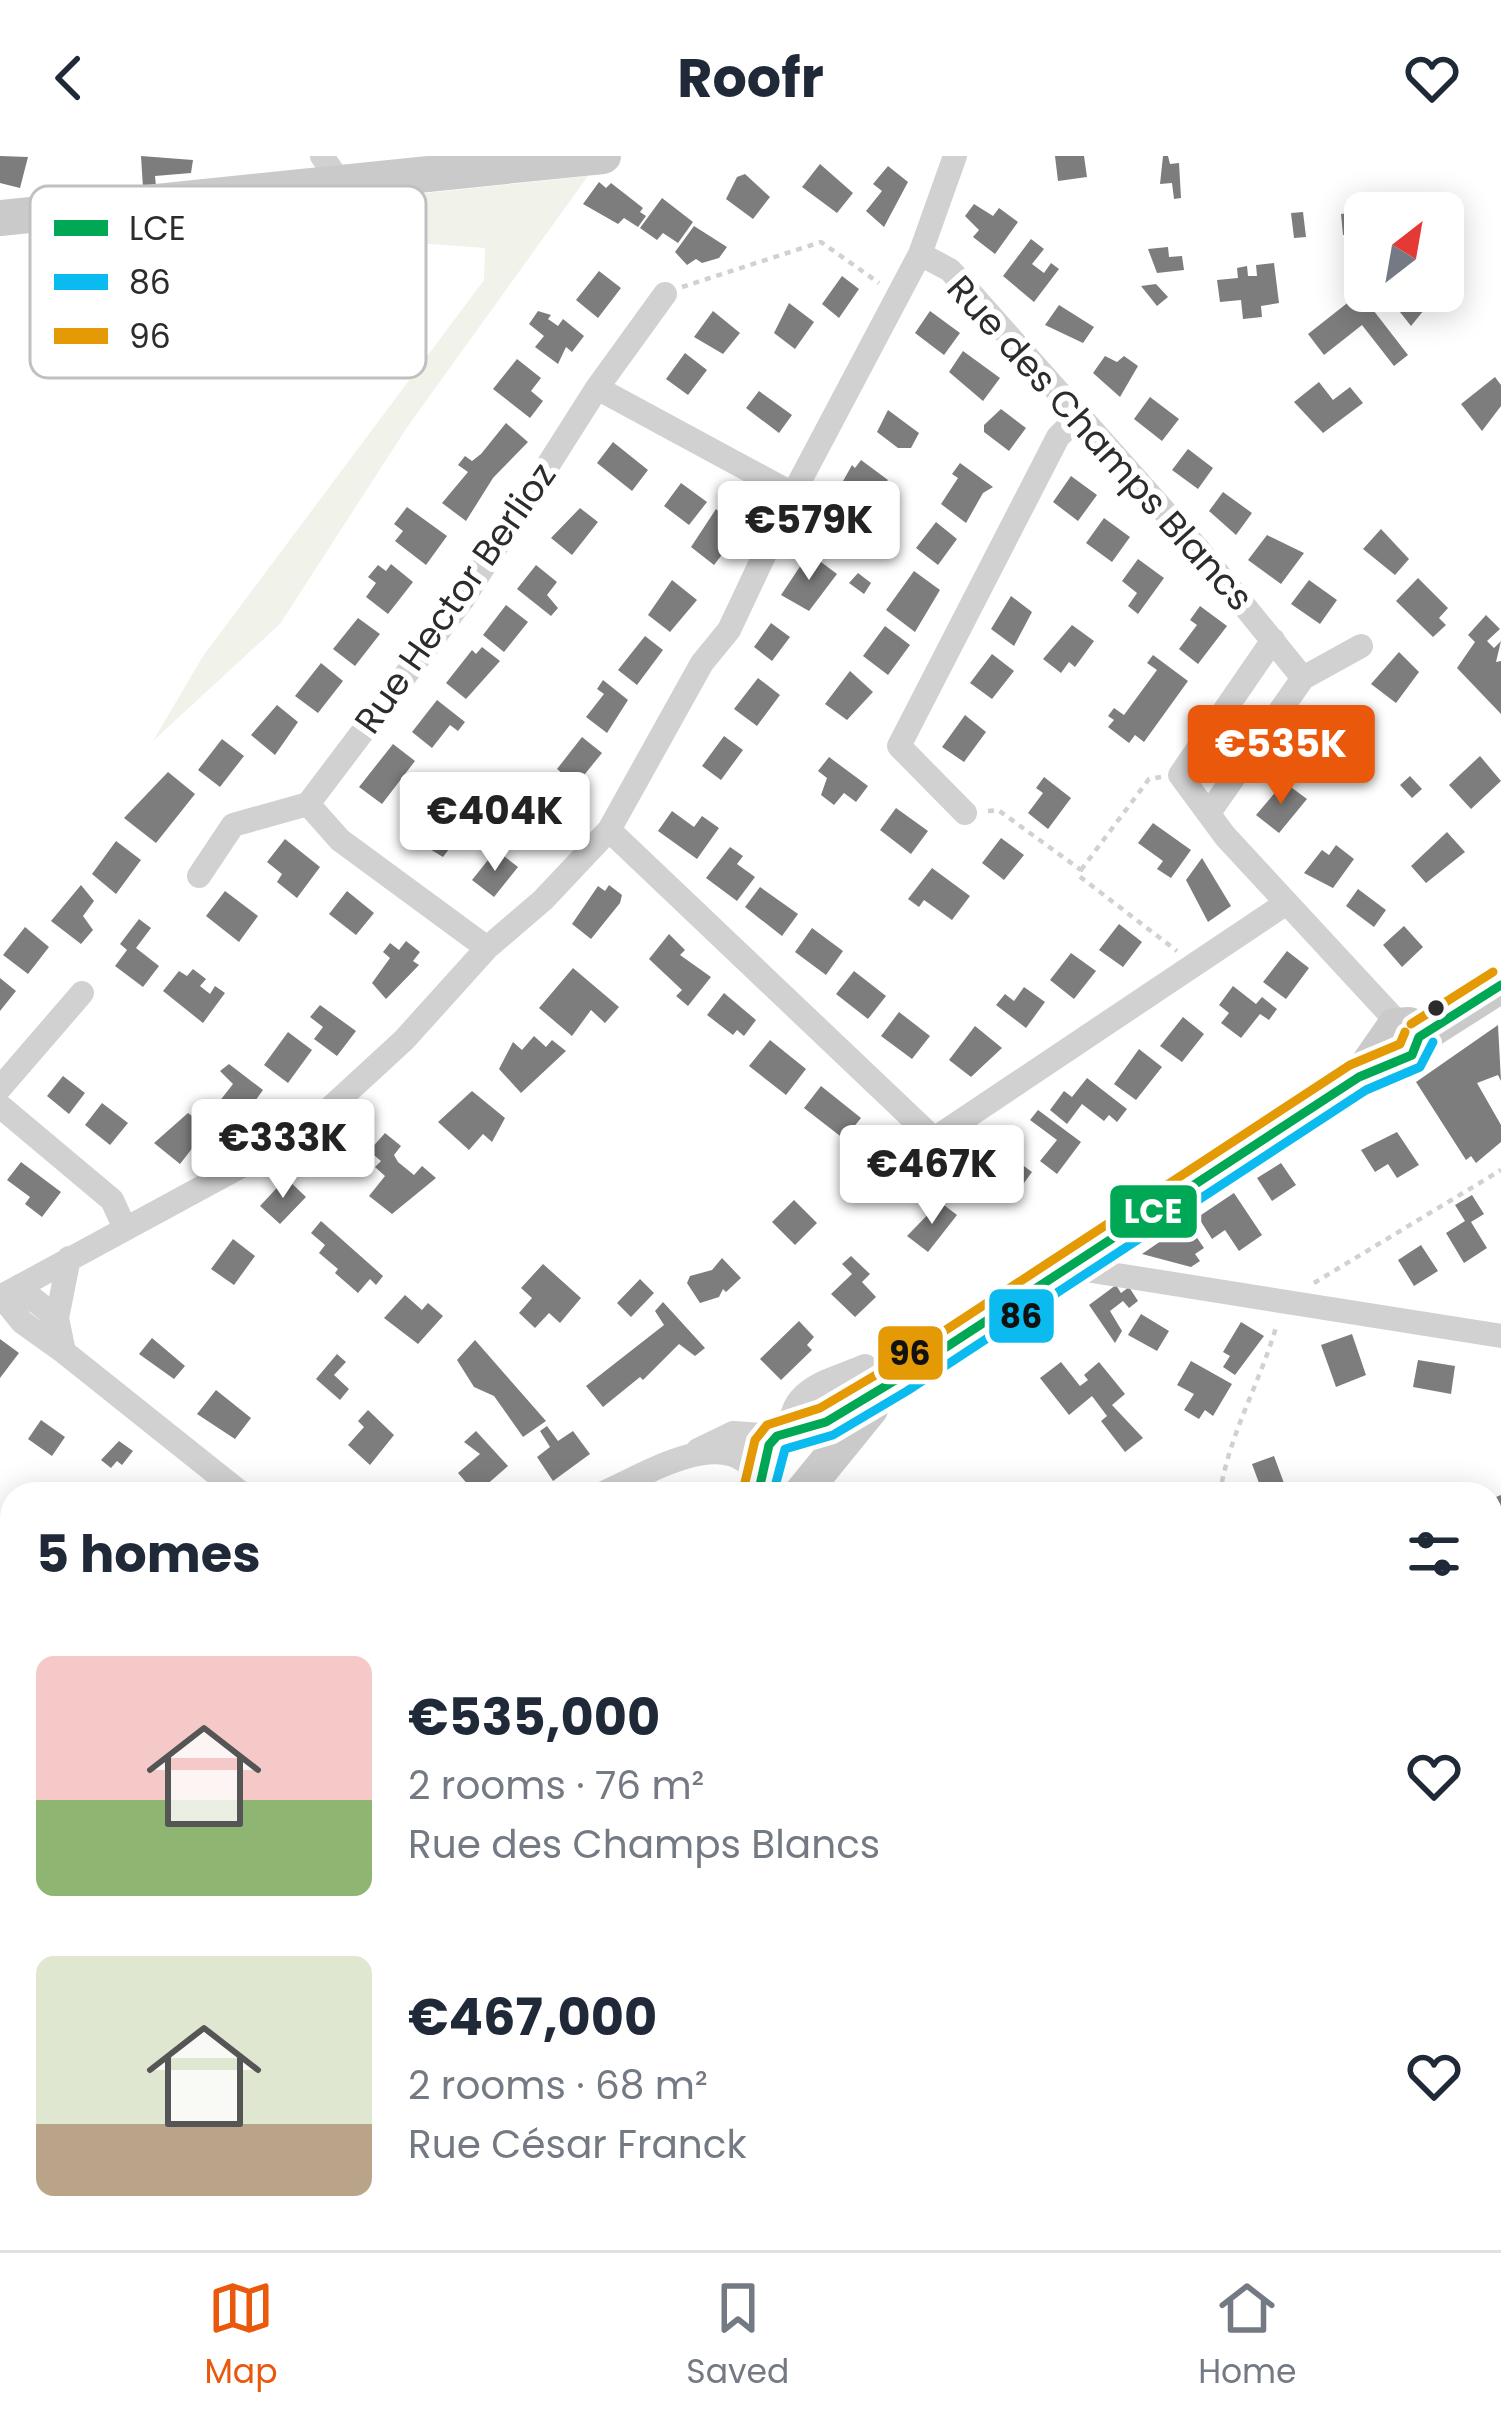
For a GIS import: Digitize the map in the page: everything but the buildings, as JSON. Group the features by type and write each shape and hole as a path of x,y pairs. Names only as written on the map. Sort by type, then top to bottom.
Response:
{"street":[{"path":"211,186 330,168 603,156"},
{"path":"6,1293 304,1132 404,1040 487,948 543,900 609,830 702,662 729,629 793,494 920,254 955,156"},
{"path":"0,218 30,213"},
{"name":"Rue des Champs Blancs","path":"920,254 950,270 1304,678"},
{"name":"Rue Hector Berlioz","path":"308,804 463,599 597,388 665,294"},
{"path":"597,388 793,494"},
{"path":"965,813 898,746 1058,437 1080,415"},
{"name":"Rue des Champs Blancs","path":"1180,776 1273,640"},
{"path":"1211,810 1304,678 1361,646"},
{"path":"1180,776 1285,904 1314,927 1401,1040"},
{"path":"199,876 233,825 308,804 340,840 487,948"},
{"path":"609,830 934,1139 1285,904"},
{"path":"762,1482 790,1432 882,1372 942,1345 1082,1260 1359,1077 1401,1040 1501,985"},
{"path":"0,1088 82,994"},
{"path":"0,1106 112,1200 124,1226"},
{"path":"64,1352 57,1318 69,1258"},
{"path":"1082,1260 1092,1271 1501,1336"},
{"path":"6,1293 57,1318"},
{"path":"6,1293 22,1322 227,1482"},
{"path":"812,1480 882,1372"},
{"path":"629,1482 733,1433 790,1432 821,1446 812,1480"},
{"path":"691,1455 737,1455 755,1482"}],"path":[{"path":"665,294 821,242 899,297"},
{"path":"1180,776 1149,778 1079,876 1190,967"},
{"path":"965,813 998,810 1081,870"},
{"path":"1222,1482 1224,1463 1259,1385 1284,1301 1501,1171"}],"shaded area":[{"path":"588,176 408,426 280,624 153,741 203,656 411,378 426,378 426,358 484,280 485,248 426,244 426,193"}],"transit line":[{"name":"96","path":"1411,1024 1493,972"},
{"name":"LCE","path":"1419,1037 1501,985"},
{"name":"96","path":"745,1482 755,1440 767,1425 820,1408 891,1366 1350,1065 1400,1044 1405,1032"},
{"name":"LCE","path":"761,1482 769,1445 777,1436 826,1422 899,1378 1359,1077 1412,1055 1419,1037"},
{"name":"86","path":"776,1482 785,1449 833,1435 907,1391 1366,1090 1420,1067 1433,1042"}]}
